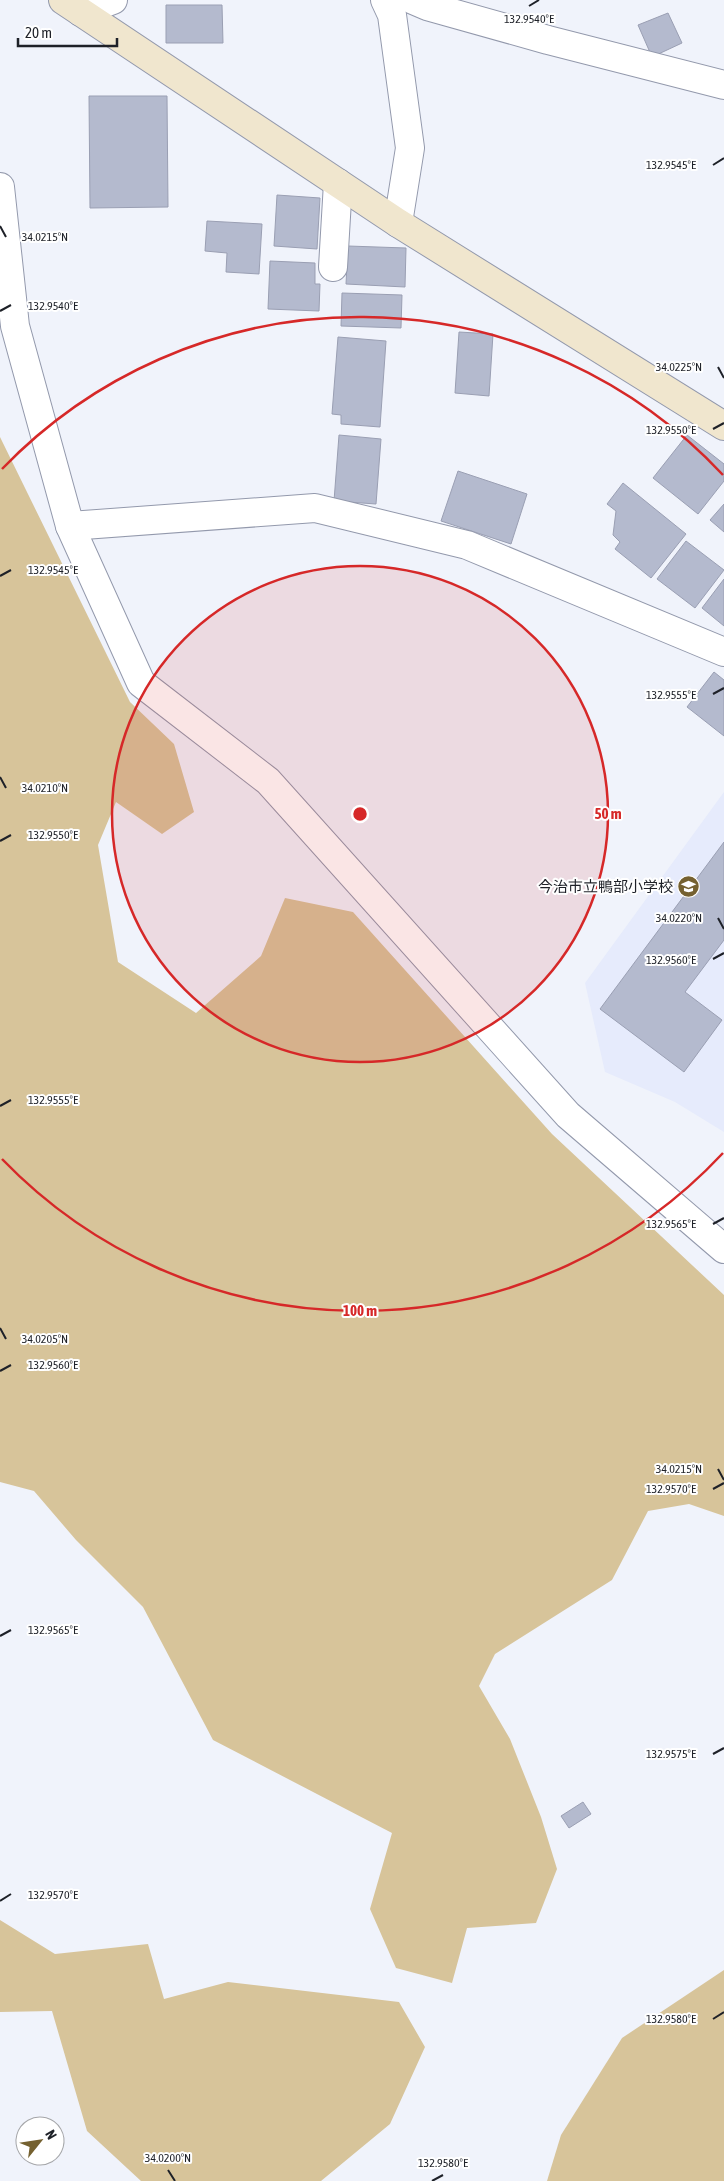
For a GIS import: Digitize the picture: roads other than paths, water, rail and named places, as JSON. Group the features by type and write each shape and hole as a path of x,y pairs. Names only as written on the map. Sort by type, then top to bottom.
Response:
{"street":[{"path":"72,6 112,0"},
{"path":"384,0 392,15 410,148 398,223"},
{"path":"413,0 427,6 548,40 724,85"},
{"path":"72,6 398,223 724,426"},
{"path":"332,267 338,183"},
{"path":"0,187 14,326 70,526 141,683 268,781 568,1115 724,1249"},
{"path":"70,526 315,508 467,545 724,652"}],"place":[{"name":"今治市立鴨部小学校","path":"689,887"}]}
